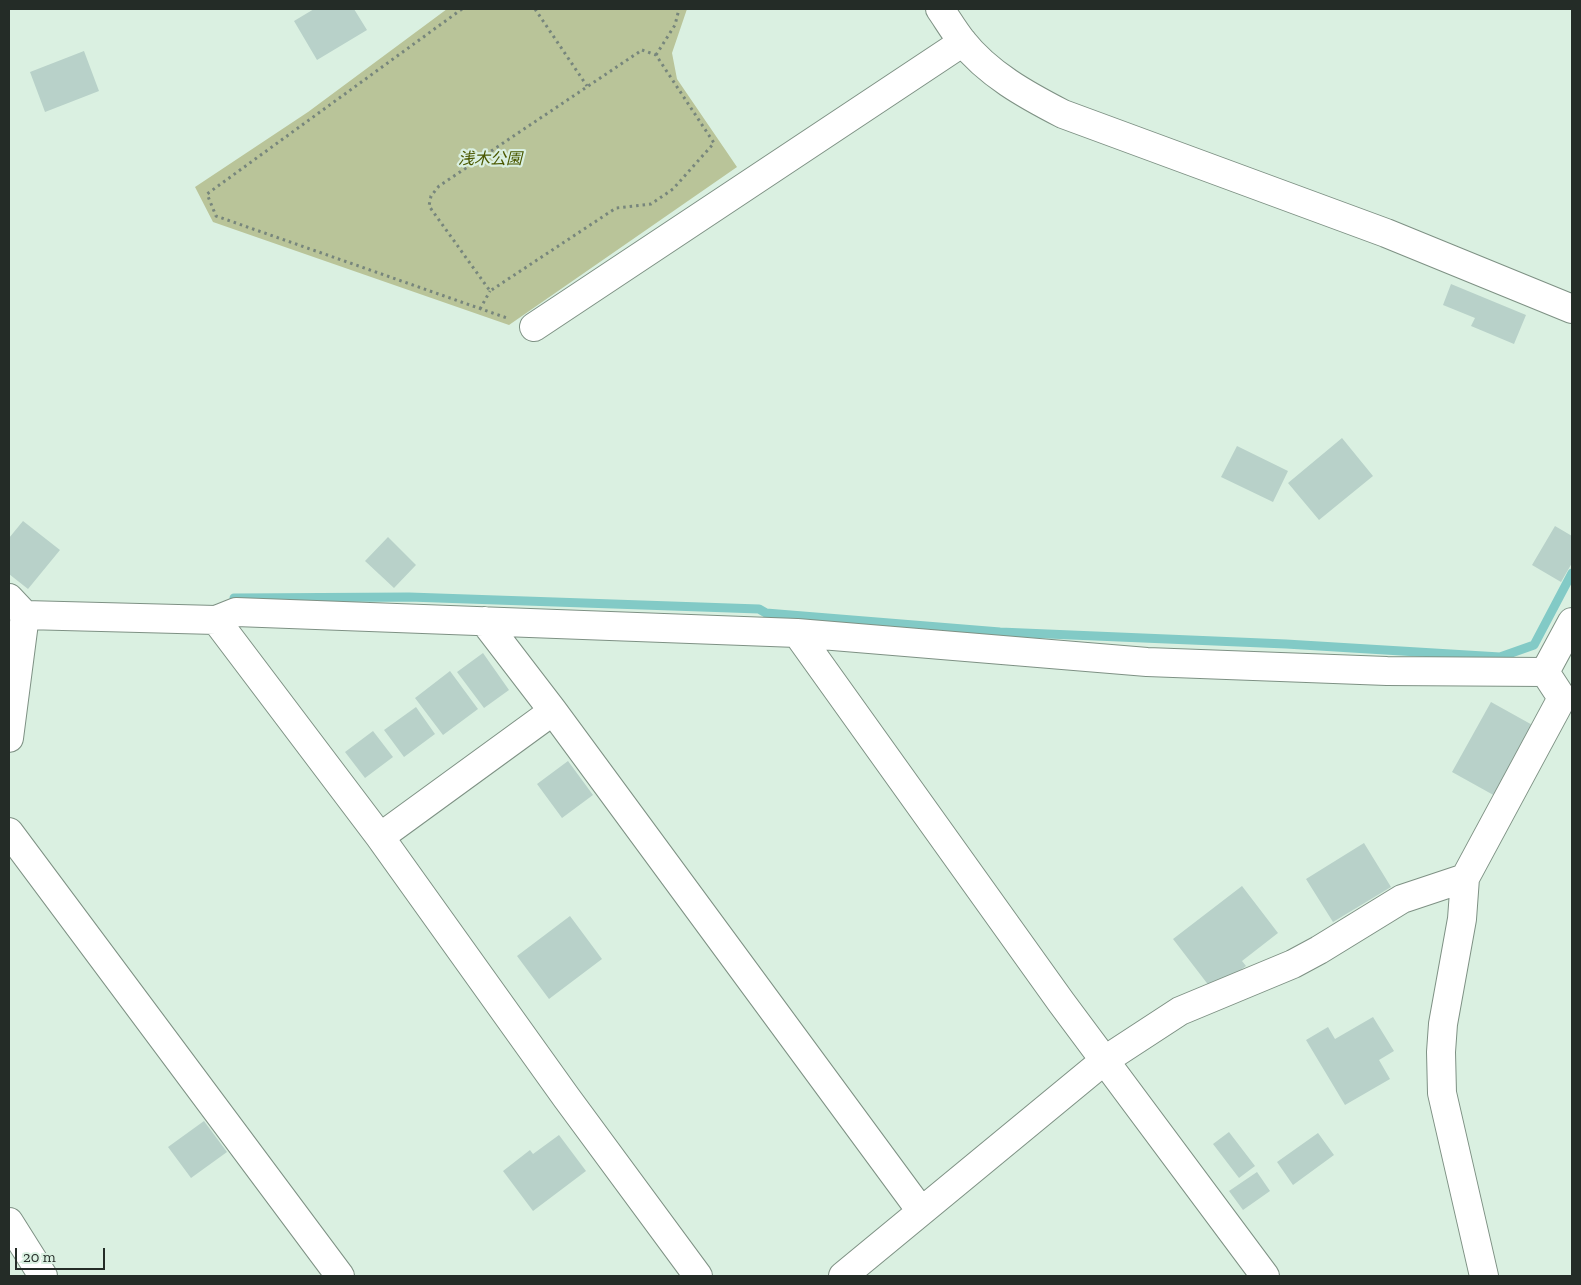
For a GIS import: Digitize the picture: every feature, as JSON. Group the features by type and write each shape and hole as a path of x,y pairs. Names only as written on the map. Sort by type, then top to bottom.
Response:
{"street":[{"path":"940,9 963,42 987,65 1022,93 1063,114 1386,233 1572,309"},
{"path":"534,327 963,42"},
{"path":"9,738 17,607 216,620 236,612 797,633 1147,662 1387,671 1545,672"},
{"path":"216,620 380,837 560,1089 698,1276"},
{"path":"484,621 553,711 922,1211"},
{"path":"1545,672 1572,622"},
{"path":"797,633 1061,1002 1265,1276"},
{"path":"1484,1276 1442,1093 1441,1052 1443,1024 1462,919 1465,878 1562,698 1545,672"},
{"path":"380,837 553,711"},
{"path":"9,832 340,1276"},
{"path":"843,1276 1106,1060 1180,1011 1293,964 1402,899 1465,878"},
{"path":"9,1222 43,1276"}],"path":[{"path":"462,9 208,194 216,216 534,327"},
{"path":"535,9 587,86"},
{"path":"656,55 675,25 680,9"},
{"path":"480,309 490,291 616,208 651,204 673,189 714,143 656,55 642,50 439,186 430,196 429,206 490,291"}],"green space":[{"name":"浅木公園","path":"447,9 687,9 672,53 677,79 737,167 509,325 213,222 195,187 308,112"}],"building":[{"path":"314,9 354,9 367,30 317,60 294,21"},
{"path":"84,51 99,91 45,112 30,72"},
{"path":"1451,284 1526,315 1514,344 1471,326 1475,318 1443,305"},
{"path":"1342,438 1373,476 1319,520 1288,483"},
{"path":"1237,446 1288,471 1273,502 1221,477"},
{"path":"23,521 60,550 28,589 9,574 9,538"},
{"path":"1555,526 1572,536 1572,563 1561,582 1532,565"},
{"path":"388,537 416,565 394,588 365,561"},
{"path":"483,653 509,690 484,708 457,672"},
{"path":"450,671 478,709 443,735 415,698"},
{"path":"1491,702 1536,727 1497,797 1452,772"},
{"path":"416,707 435,734 404,757 384,730"},
{"path":"373,731 393,757 365,778 345,752"},
{"path":"568,761 593,795 562,818 537,784"},
{"path":"1364,843 1391,887 1333,922 1306,879"},
{"path":"1242,886 1278,933 1242,961 1246,966 1213,991 1173,939"},
{"path":"570,916 602,959 549,999 517,956"},
{"path":"1373,1017 1394,1051 1379,1060 1390,1079 1345,1105 1306,1040 1328,1027 1335,1039"},
{"path":"204,1121 227,1152 191,1178 168,1147"},
{"path":"1229,1132 1255,1166 1239,1178 1213,1144"},
{"path":"1318,1133 1334,1155 1293,1185 1277,1162"},
{"path":"559,1135 586,1171 533,1211 503,1171 530,1150 533,1154"},
{"path":"1257,1172 1270,1191 1243,1210 1229,1191"}],"waterway":[{"path":"234,598 409,597 759,609 766,613 1000,632 1286,644 1500,657 1534,645 1572,573"}]}
